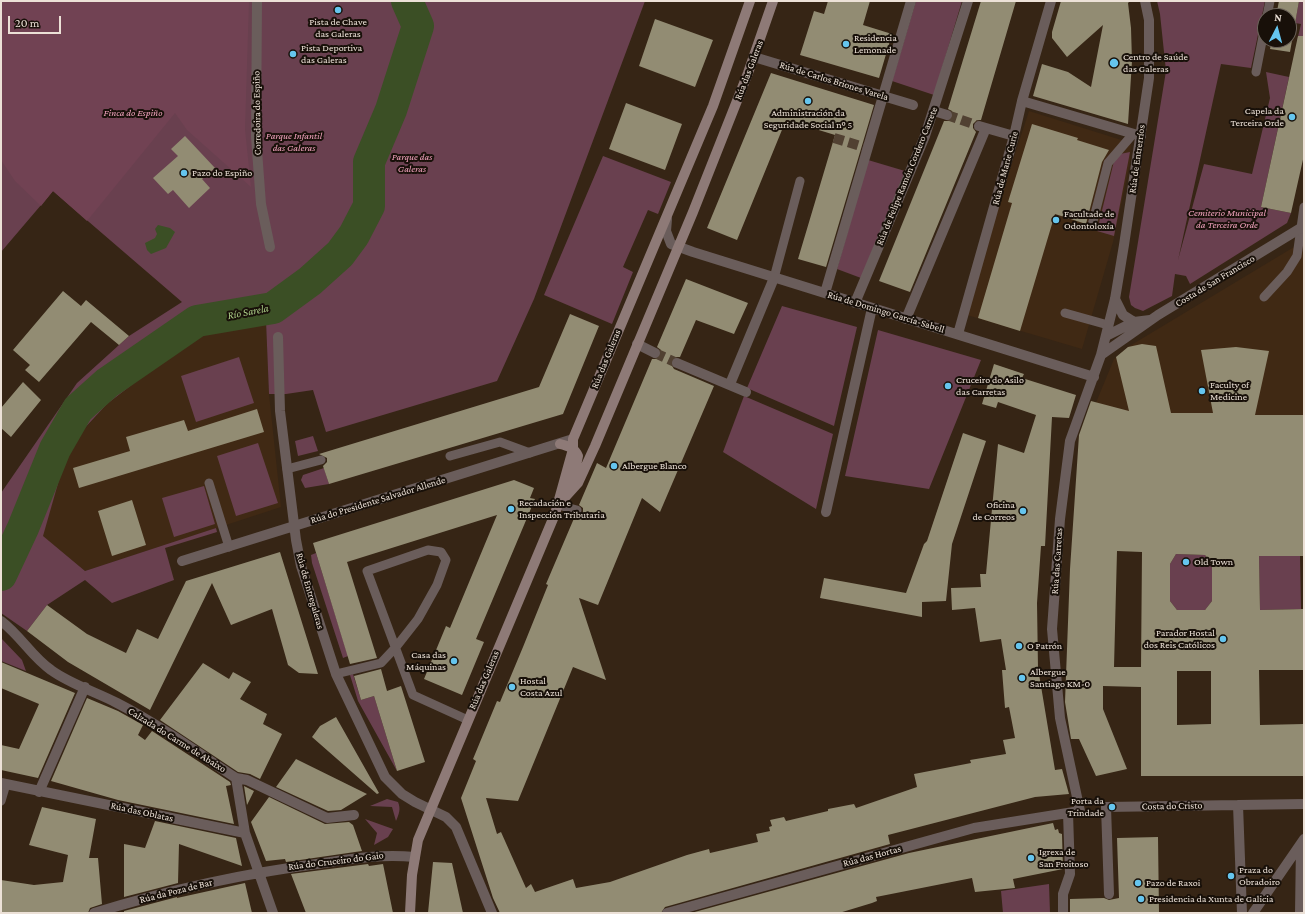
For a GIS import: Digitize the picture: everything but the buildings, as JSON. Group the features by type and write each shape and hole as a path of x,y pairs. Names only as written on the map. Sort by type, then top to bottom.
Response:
{"main road":[{"name":"Rúa das Galeras","path":"410,913 418,840 558,505 573,444 713,106 750,1"},
{"name":"Rúa das Galeras","path":"558,505 578,483 587,464 678,247 754,57 772,1"},
{"path":"570,492 578,456 573,444"}],"street":[{"name":"Corredoira do Espiño","path":"257,1 256,136 261,204 270,247"},
{"path":"825,293 866,147 911,1"},
{"name":"Rúa de Felipe Ramón Cordero Carrete","path":"855,303 934,111 968,1"},
{"name":"Rúa de Marie Curie","path":"958,334 1014,136 1022,101 1052,1"},
{"name":"Rúa de Entrerríos","path":"1111,315 1115,299 1137,135 1149,78 1149,20 1145,1"},
{"name":"Rúa de Carlos Briones Varela","path":"754,57 882,97 913,105"},
{"path":"1022,101 1137,135"},
{"path":"934,111 947,114"},
{"path":"906,319 982,127 1014,136"},
{"name":"Rúa das Galeras","path":"667,218 667,236 671,244 678,247"},
{"name":"Costa de San Francisco","path":"1101,354 1152,319 1302,227"},
{"name":"Rúa de Domingo García-Sabell","path":"678,247 1094,377"},
{"path":"730,384 774,278"},
{"path":"1115,299 1123,315 1134,322"},
{"path":"826,512 872,308"},
{"name":"Rúa das Carretas","path":"1080,811 1060,718 1052,630 1060,519 1070,441 1094,377 1111,315"},
{"name":"Costa de San Francisco","path":"1106,336 1134,322 1152,319"},
{"name":"Rúa de Entregaleras","path":"278,337 280,411 294,526 301,566 336,674 385,777 402,794 446,817 456,827 492,913"},
{"path":"637,344 655,353"},
{"path":"677,363 746,392"},
{"name":"Rúa do Presidente Salvador Allende","path":"182,561 560,444 573,444"},
{"name":"Calzada do Carme de Abaixo","path":"1,621 15,632 40,662 52,671 146,719 236,778 247,780 327,818 354,815"},
{"path":"39,792 85,687"},
{"path":"236,778 245,833 273,913"},
{"name":"Rúa das Oblatas","path":"4,784 245,833"},
{"name":"Costa do Cristo","path":"1109,894 1106,807 1304,804"},
{"path":"1238,805 1242,913"},
{"name":"Rúa das Hortas","path":"667,913 974,828 1080,811"},
{"path":"1063,913 1063,894 1070,874 1068,813"},
{"path":"1253,913 1302,841"},
{"path":"1300,913 1302,841"},
{"name":"Rúa do Cruceiro do Gaio","path":"258,872 384,854 415,857"},
{"name":"Rúa da Poza de Bar","path":"94,913 184,888 258,872"}],"lane":[{"path":"1256,72 1261,48"},
{"path":"1092,225 1108,163 1137,135"},
{"path":"774,278 800,181"},
{"path":"1264,297 1287,272 1297,256 1304,207"},
{"path":"1065,313 1108,325"},
{"path":"450,456 493,442 500,442 530,453"},
{"path":"287,469 321,460"},
{"path":"209,483 229,547"},
{"path":"558,505 577,510"},
{"path":"336,674 381,662 396,647 418,619 437,585 446,560 441,552 428,550 367,571 396,647 414,694 468,720"},
{"path":"1,801 4,784"}],"shaded area":[{"name":"Facultade de Odontoloxía","path":"1029,111 1131,143 1130,163 1113,242 1082,349 967,315 999,204"},
{"path":"158,225 170,228 175,232 166,248 151,254 147,250 145,243 155,238 157,234 155,229"},
{"name":"Faculty of Medicine","path":"1304,241 1304,527 1088,422 1114,359 1128,347"},
{"path":"239,319 266,321 269,394 281,507 85,571 42,536 69,446 107,404 195,336 216,326"}],"green space":[{"name":"Parque das Galeras","path":"1,1 645,1 534,299 497,381 326,432 313,390 286,394 269,394 266,321 239,319 216,326 195,336 107,404 69,445 43,536 85,571 216,528 217,532 165,548 174,580 112,603 85,580 47,605 27,631 1,613 1,493 77,383 129,336 182,302 53,191 1,252"},
{"name":"Finca do Espiño","path":"1,1 249,1 245,129 251,187 187,130 175,113 87,221 53,191 41,206 15,181 1,160"},
{"path":"916,1 962,1 934,95 892,81"},
{"name":"Cemiterio Municipal da Terceira Orde","path":"1157,1 1265,1 1264,8 1257,8 1257,39 1251,68 1221,64 1178,260 1204,164 1252,174 1270,98 1266,72 1289,77 1261,207 1291,213 1287,223 1190,284 1186,276 1175,274 1172,296 1143,311 1131,305 1129,297 1166,71 1160,14"},
{"path":"1299,1 1304,1 1304,44 1297,41 1301,24 1297,23"},
{"path":"1130,152 1114,236 1097,231 1114,161 1120,154"},
{"path":"603,156 671,182 658,214 648,210 623,267 633,272 612,324 544,295"},
{"path":"868,160 905,171 861,278 837,269"},
{"path":"782,306 857,327 834,426 747,388"},
{"path":"878,330 981,360 929,489 845,476"},
{"path":"239,357 254,403 196,422 181,376"},
{"path":"744,396 833,434 816,509 723,452"},
{"path":"313,436 318,451 298,456 295,441"},
{"path":"258,443 278,503 236,516 217,456"},
{"path":"324,468 329,484 305,488 301,480 303,475"},
{"path":"204,486 215,524 174,537 162,498"},
{"path":"316,553 348,656 343,658 312,563 311,555"},
{"path":"1176,554 1205,555 1212,564 1212,601 1205,610 1177,610 1170,601 1170,564"},
{"path":"1259,556 1300,556 1301,609 1260,610"},
{"path":"1,638 22,660 26,671 1,661"},
{"path":"353,674 361,700 374,696 397,771 358,701 350,675"},
{"path":"387,799 398,802 399,812 396,821 392,807 370,806"},
{"path":"365,819 393,829 388,837 374,845 377,833"},
{"path":"1049,884 1050,913 1003,913 1001,891"}],"waterway":[{"name":"Río Sarela","path":"1,575 23,528 55,449 78,409 107,383 197,321 273,308 310,281 340,254 354,235 369,206 369,162 391,110 418,26 407,1"}],"tunnel":[{"path":"947,115 979,126"},
{"path":"834,138 864,147"},
{"path":"655,353 677,363"}],"place":[{"name":"Pista de Chave das Galeras","path":"338,10"},
{"name":"Residencia Lemonade","path":"846,44"},
{"name":"Pista Deportiva das Galeras","path":"293,54"},
{"name":"Centro de Saúde das Galeras","path":"1114,63"},
{"name":"Administración da Seguridade Social nº 5","path":"808,101"},
{"name":"Capela da Terceira Orde","path":"1292,117"},
{"name":"Pazo do Espiño","path":"184,173"},
{"name":"Facultade de Odontoloxía","path":"1056,220"},
{"name":"Cruceiro do Asilo das Carretas","path":"948,386"},
{"name":"Faculty of Medicine","path":"1202,391"},
{"name":"Albergue Blanco","path":"614,466"},
{"name":"Recadación e Inspección Tributaria","path":"511,509"},
{"name":"Oficina de Correos","path":"1023,511"},
{"name":"Old Town","path":"1186,562"},
{"name":"Parador Hostal dos Reis Católicos","path":"1223,639"},
{"name":"O Patrón","path":"1019,646"},
{"name":"Casa das Máquinas","path":"454,661"},
{"name":"Albergue Santiago KM-0","path":"1022,678"},
{"name":"Hostal Costa Azul","path":"512,687"},
{"name":"Porta da Trindade","path":"1112,807"},
{"name":"Igrexa de San Froitoso","path":"1031,858"},
{"name":"Praza do Obradoiro","path":"1231,876"},
{"name":"Pazo de Raxoi","path":"1138,883"},
{"name":"Presidencia da Xunta de Galicia","path":"1141,899"}],"park label":[{"name":"Parque Infantil das Galeras","path":"294,142"}]}
